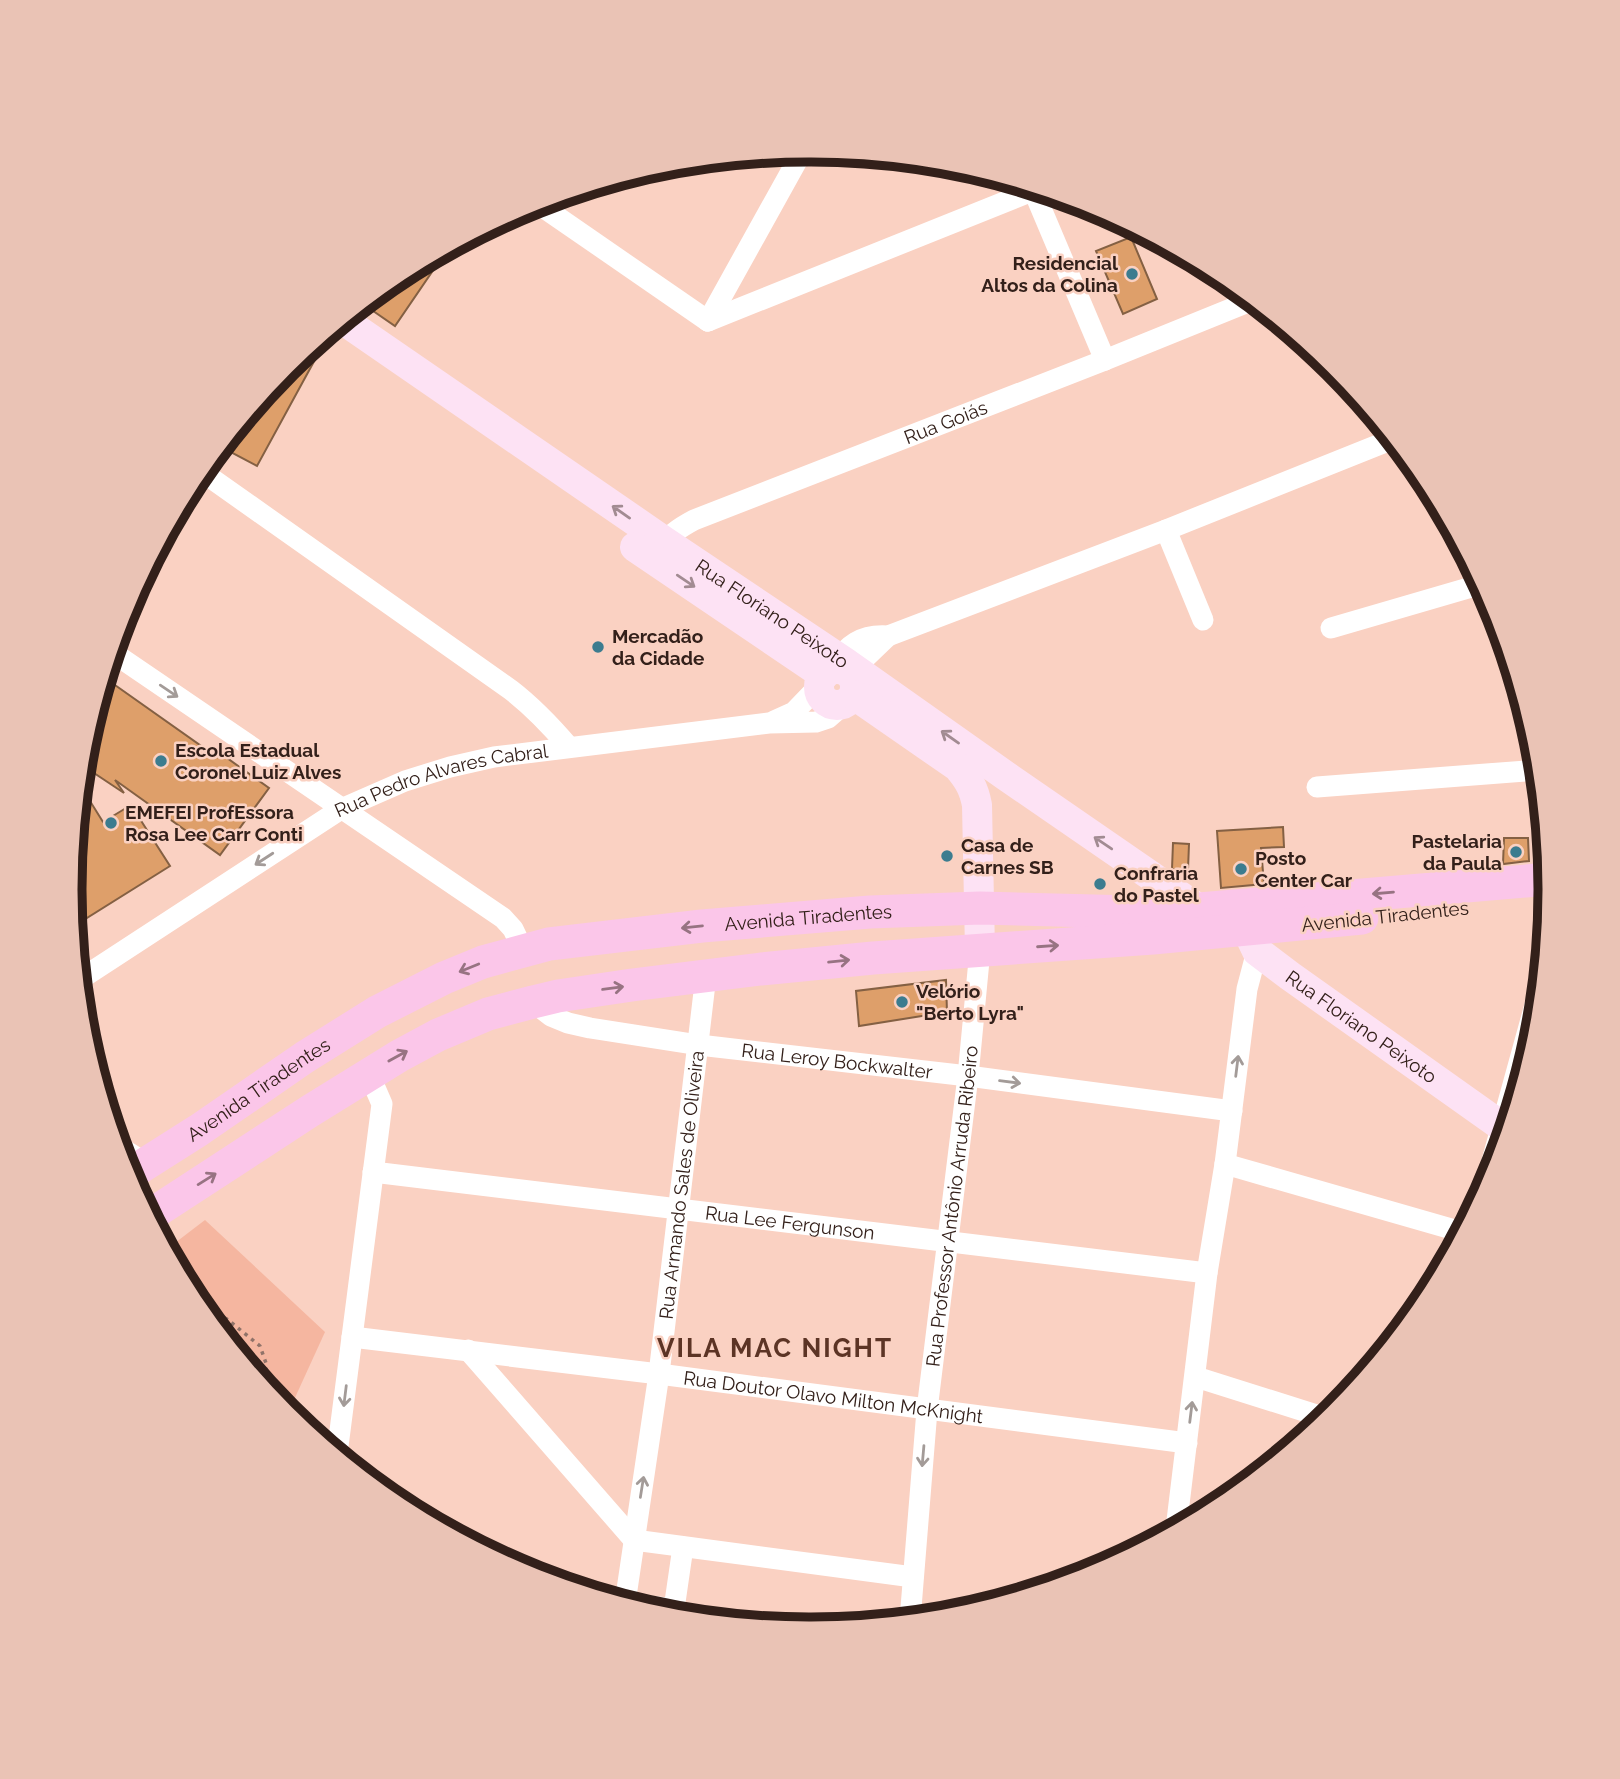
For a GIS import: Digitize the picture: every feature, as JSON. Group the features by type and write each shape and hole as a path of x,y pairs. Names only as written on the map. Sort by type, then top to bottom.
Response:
{"main road":[{"name":"Rua Floriano Peixoto","path":"350,325 958,767 974,790"},
{"name":"Rua Floriano Peixoto","path":"336,337 658,550"},
{"name":"Rua Floriano Peixoto","path":"841,681 1006,776 1199,909"},
{"path":"974,790 1006,776"},
{"name":"Rua Professor Antônio Arruda Ribeiro","path":"974,790 977,805 979,950"},
{"name":"Avenida Tiradentes","path":"135,1159 199,1130 304,1057 377,1012 444,978 483,962 550,944 702,926 870,912 979,908 1134,912 1199,909 1248,929 1538,881"},
{"name":"Avenida Tiradentes","path":"157,1211 369,1074 438,1035 488,1014 558,996 706,975 873,958 1153,938 1538,900"},
{"name":"Rua Floriano Peixoto","path":"1248,929 1290,976 1499,1124"}],"street":[{"path":"708,321 795,162"},
{"path":"708,321 1022,194"},
{"path":"1038,198 1105,360"},
{"path":"548,211 708,321"},
{"name":"Rua Goiás","path":"658,550 676,530 694,520 1242,304"},
{"path":"841,681 888,636 1166,530 1384,443"},
{"path":"210,478 512,690 550,724 569,747"},
{"path":"1166,530 1203,620"},
{"path":"1331,628 1471,587"},
{"path":"120,658 503,918 513,929 523,950"},
{"name":"Rua Pedro Alvares Cabral","path":"769,723 794,712 841,681"},
{"name":"Rua Pedro Alvares Cabral","path":"87,975 341,809 405,781 494,757 769,723 816,722 828,718 841,681"},
{"path":"1317,788 1528,771"},
{"path":"1177,1518 1207,1273 1225,1164 1247,989 1248,929"},
{"name":"Rua Professor Antônio Arruda Ribeiro","path":"911,1610 927,1410 968,1076 979,950"},
{"name":"Rua Armando Sales de Oliveira","path":"626,1593 659,1374 706,975"},
{"name":"Rua Leroy Bockwalter","path":"533,1002 551,1016 590,1028 699,1045 968,1076 1232,1111"},
{"path":"338,1444 382,1104 369,1074"},
{"path":"1225,1164 1453,1229"},
{"name":"Rua Lee Fergunson","path":"373,1172 1207,1273"},
{"name":"Rua Doutor Olavo Milton McKnight","path":"352,1337 1187,1443"},
{"path":"468,1350 634,1540 913,1577"},
{"path":"1196,1377 1314,1414"},
{"path":"679,1605 683,1547"}],"path":[{"path":"221,1317 260,1346 267,1366 265,1371"}],"shaded area":[{"path":"205,1220 325,1332 293,1402 233,1333 205,1294 175,1243"}],"building":[{"name":"Residencial Altos da Colina","path":"1131,237 1157,299 1123,314 1096,251"},
{"path":"437,265 395,326 371,309"},
{"path":"318,354 318,354 257,466 229,451 263,410"},
{"name":"Escola Estadual Coronel Luiz Alves","path":"113,683 217,757 220,753 269,788 220,855 115,780 124,793 92,772 102,721 106,716 104,714"},
{"path":"88,798 103,822 131,805 170,866 83,920 82,890"},
{"name":"Posto Center Car","path":"1283,827 1284,847 1261,848 1264,884 1221,888 1217,831"},
{"name":"Pastelaria da Paula","path":"1504,838 1528,838 1529,861 1503,864"},
{"path":"1173,843 1189,844 1188,870 1172,869"},
{"name":"Velório \"Berto Lyra\"","path":"946,980 947,1012 859,1026 856,991"}],"place":[{"name":"Residencial Altos da Colina","path":"1132,274"},
{"name":"Mercadão da Cidade","path":"598,647"},
{"name":"Escola Estadual Coronel Luiz Alves","path":"161,761"},
{"name":"EMEFEI ProfEssora Rosa Lee Carr Conti","path":"111,823"},
{"name":"Pastelaria da Paula","path":"1516,852"},
{"name":"Casa de Carnes SB","path":"947,856"},
{"name":"Posto Center Car","path":"1241,869"},
{"name":"Confraria do Pastel","path":"1100,884"},
{"name":"Velório \"Berto Lyra\"","path":"902,1002"}],"district":[{"name":"VILA MAC NIGHT","path":"775,1348"}]}
